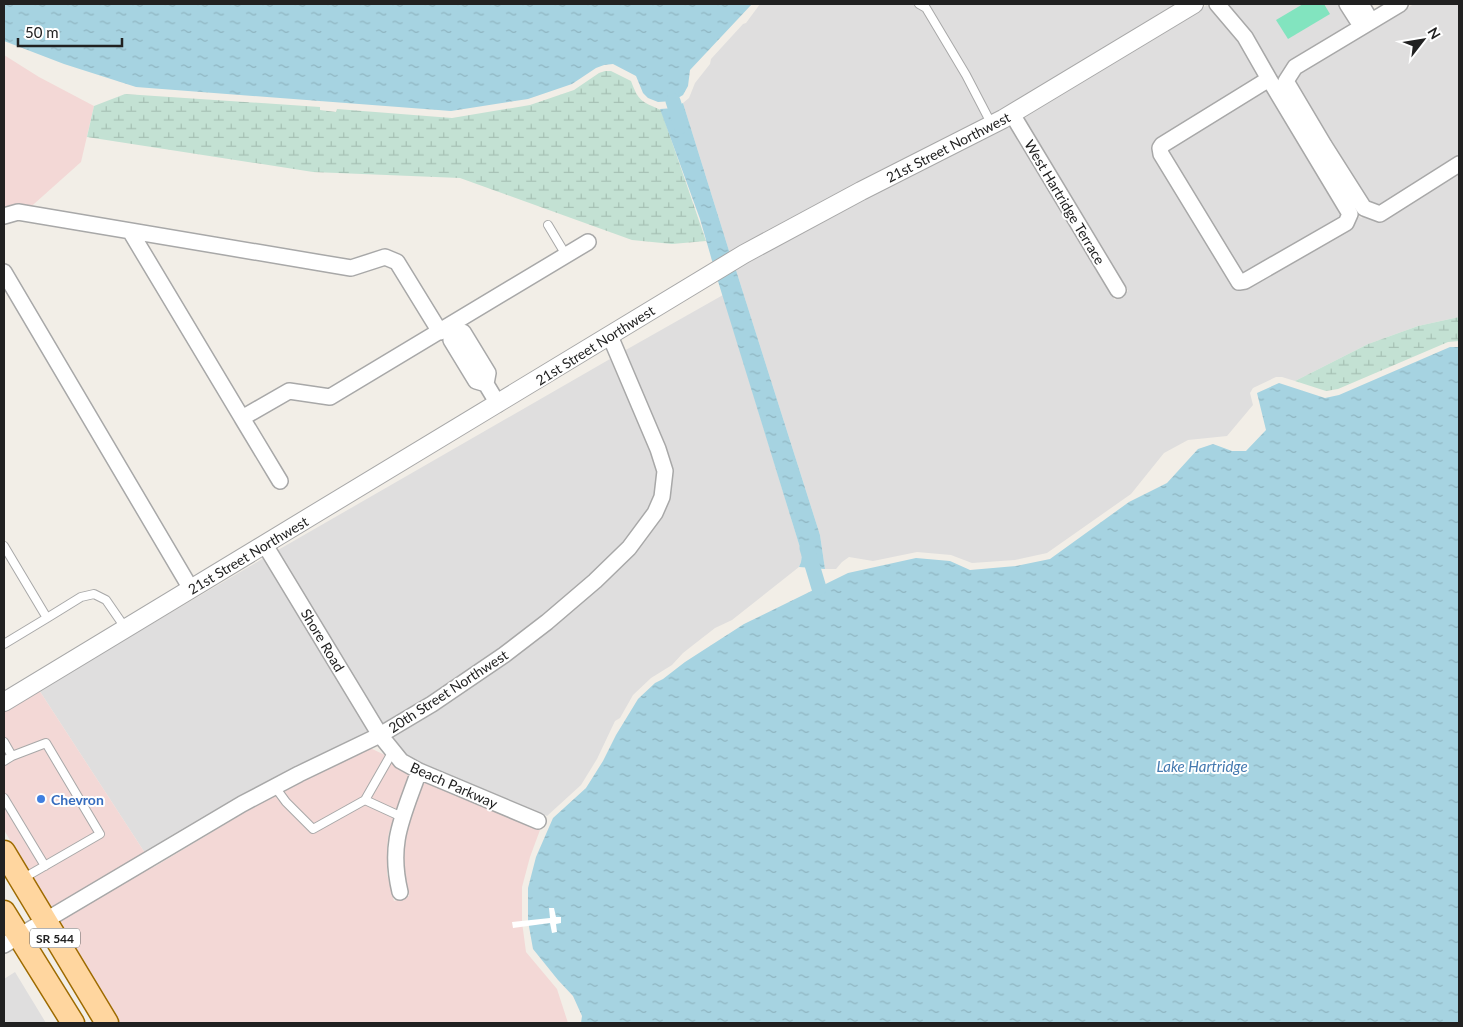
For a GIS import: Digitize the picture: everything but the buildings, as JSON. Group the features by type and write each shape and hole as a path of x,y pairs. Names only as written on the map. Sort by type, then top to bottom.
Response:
{"main road":[{"name":"SR 544","path":"4,852 107,1023"},
{"name":"SR 544","path":"4,912 11,941 73,1023"}],"street":[{"name":"21st Street Northwest","path":"4,702 703,278 861,191 1012,114 1194,4"},
{"path":"1217,4 1245,37 1350,214 1346,223 1245,281 1239,282 1161,154 1160,148 1269,79"},
{"path":"1347,4 1366,24"},
{"path":"1361,4 1366,24"},
{"path":"1400,4 1296,67 1286,81 1364,208 1380,214 1459,164"},
{"name":"West Hartridge Terrace","path":"1012,114 1118,290"},
{"path":"4,216 18,212 351,268 385,257 392,259 397,262 449,329 463,332 478,370 488,373 486,384 498,404"},
{"path":"130,231 280,481"},
{"path":"242,418 288,391 330,397 449,329 588,242"},
{"path":"4,272 191,589"},
{"name":"20th Street Northwest","path":"11,941 195,832 275,787 380,735 459,687 546,622 613,564 641,534 656,513 662,497 665,471 610,336"},
{"name":"Shore Road","path":"265,544 380,735"},
{"name":"Beach Parkway","path":"380,735 402,761 419,771 538,821"},
{"path":"400,892 395,871 396,834 419,771"}],"lane":[{"path":"919,4 926,8 992,125"},
{"path":"548,225 566,255"},
{"path":"4,546 47,618"},
{"path":"4,644 81,597 94,594 106,600 126,629"},
{"path":"4,742 12,756"},
{"path":"4,761 46,743 100,834 21,880"},
{"path":"275,787 286,802 313,829 365,800 393,751"},
{"path":"4,798 45,866"},
{"path":"365,800 402,818"}],"shaded area":[{"path":"760,4 1180,4 1000,113 730,254 683,103 689,98 695,83 710,64 711,59 746,23"},
{"path":"1227,4 1338,4 1350,24 1291,61 1278,78 1251,33"},
{"path":"1414,4 1459,4 1459,156 1380,206 1369,202 1295,81 1301,72"},
{"path":"1207,5 1238,42 1259,77 1153,145 1152,150 1154,159 1233,287 1240,289 1249,287 1353,226 1357,214 1361,218 1364,216 1377,221 1459,172 1459,317 1418,326 1368,344 1295,381 1276,377 1253,388 1250,393 1253,405 1227,436 1188,440 1164,453 1131,494 1047,553 1015,560 972,563 951,555 917,552 873,561 849,557 836,569 825,569 820,535 735,267 1009,124 1115,300 1128,291 1023,116"},
{"path":"4,55 39,77 94,106 81,162 25,212 4,214"},
{"path":"1266,89 1341,216 1243,274 1168,150"},
{"path":"723,295 802,554 799,567 732,620 715,628 683,653 672,665 651,678 633,695 620,718 615,721 597,759 581,785 547,816 407,756 391,737 463,693 508,661 618,569 648,537 662,517 669,499 672,470 665,446 624,351"},
{"path":"610,359 651,452 657,472 655,496 649,510 623,544 590,576 542,616 499,649 428,698 383,725 278,550"},
{"path":"264,558 369,732 145,853 39,690"},
{"path":"39,690 145,853 51,909 4,830 4,711"},
{"path":"370,748 385,755 395,766 409,775 389,832 387,846 387,874 394,901 409,896 403,870 404,835 423,781 540,830 522,887 522,922 526,952 557,989 568,1023 119,1023 58,921 152,865 154,867 260,803 302,780"},
{"path":"15,972 46,1023 4,1023 4,979"}],"green space":[{"path":"1303,4 1324,4 1330,14 1288,39 1276,20"},
{"path":"605,71 611,71 631,81 641,100 661,110 706,241 672,244 632,240 460,178 313,172 87,137 94,106 125,94 320,107 320,110 336,112 337,109 452,118 530,105 574,90"},
{"path":"1459,317 1459,341 1448,342 1338,389 1326,391 1295,381 1368,344 1418,326"}],"water":[{"path":"4,4 752,4 690,70 688,86 683,95 673,101 658,102 648,98 643,93 636,76 613,64 596,68 572,84 528,99 451,111 136,87 64,64 4,41"},
{"path":"683,103 730,254 713,264 700,219 660,109 674,108"},
{"path":"735,267 820,535 825,569 799,567 802,554 717,278"},
{"name":"Lake Hartridge","path":"1450,347 1459,347 1459,1023 581,1023 582,1016 573,996 533,949 528,921 528,888 536,857 553,818 586,788 638,699 655,683 744,624 848,573 916,558 950,561 970,570 1016,566 1050,559 1129,502 1167,483 1198,449 1213,444 1232,451 1246,451 1266,430 1257,393 1279,383 1325,398 1339,395"}],"pier":[{"path":"549,908 554,908 556,917 561,917 561,923 556,924 557,932 552,933 550,923 513,928 512,922 550,918"}],"waterway":[{"path":"673,101 681,126"},
{"path":"807,548 819,588"}],"place":[{"name":"Chevron","path":"41,799"}]}
